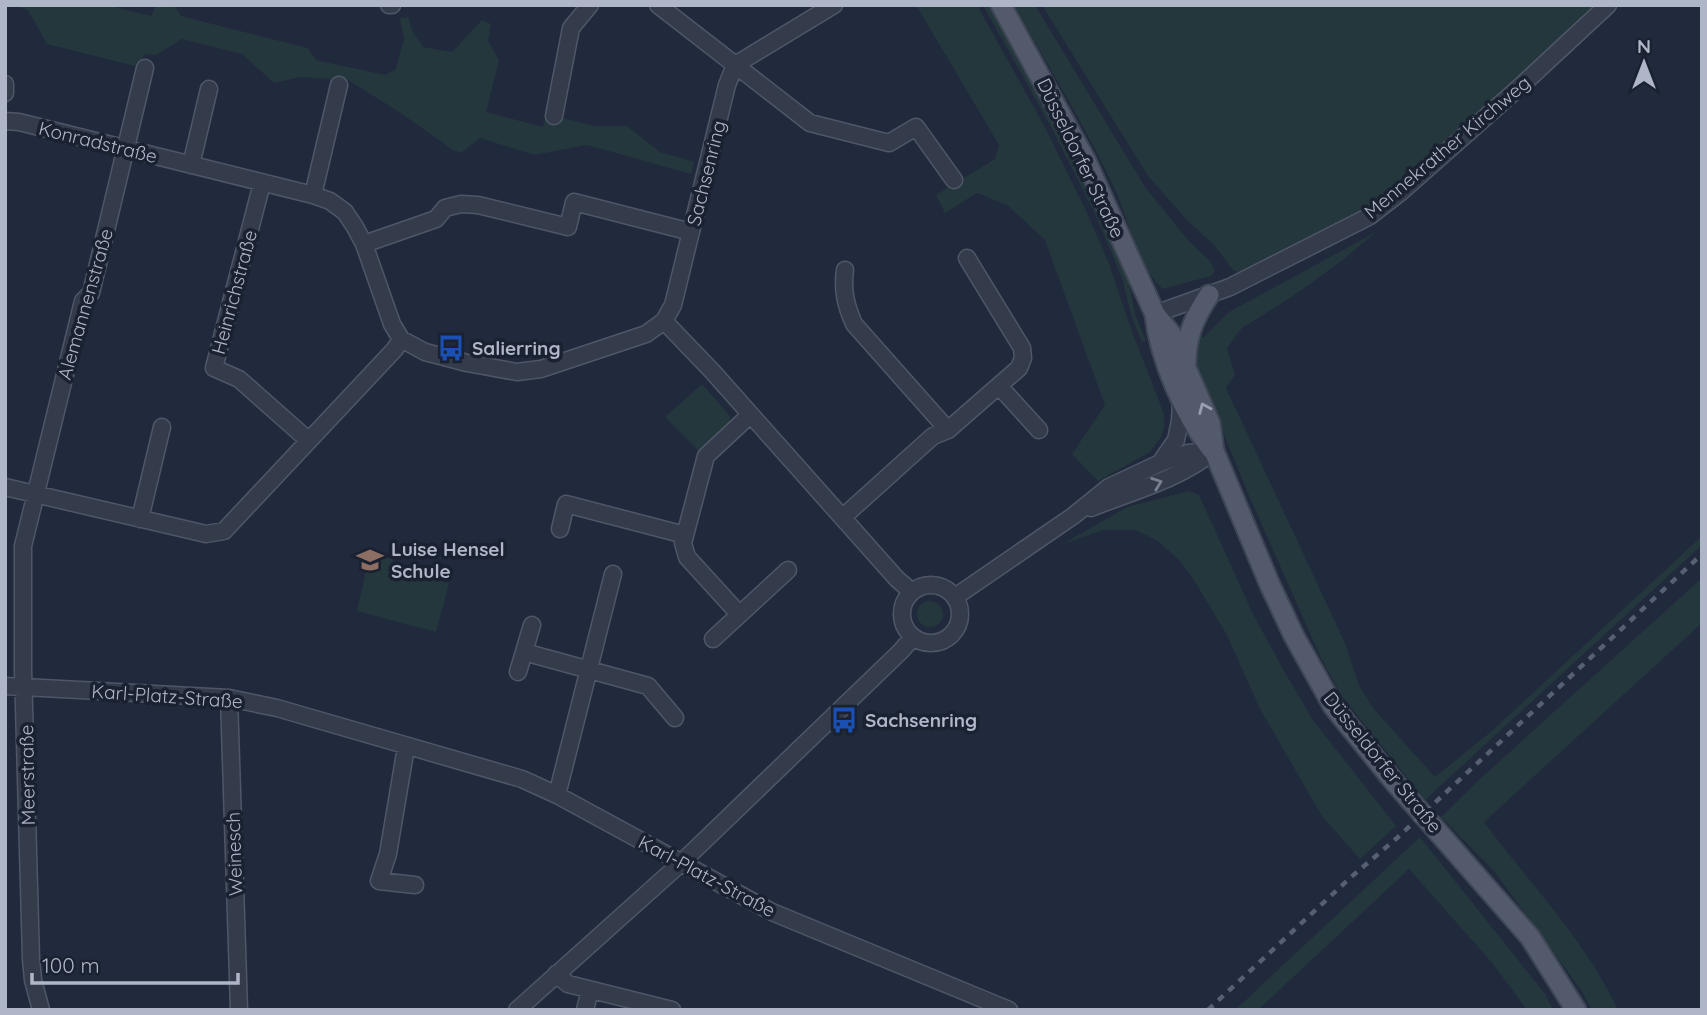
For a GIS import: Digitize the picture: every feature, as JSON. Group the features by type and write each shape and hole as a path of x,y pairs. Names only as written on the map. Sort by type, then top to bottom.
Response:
{"main road":[{"name":"Düsseldorfer Straße","path":"1001,5 1086,161 1155,314 1171,334 1210,423 1214,451 1293,636 1333,706 1396,784 1530,937 1576,1010"},
{"path":"1186,368 1189,332 1195,315 1209,295"},
{"name":"Düsseldorfer Straße","path":"1155,314 1157,340 1181,397 1196,430 1214,451"}],"street":[{"path":"554,116 571,28 590,5"},
{"path":"658,5 810,123 890,143 916,127 954,180"},
{"path":"735,65 834,5"},
{"name":"Mennekrather Kirchweg","path":"1155,314 1209,295 1295,256 1370,216 1503,102 1608,5"},
{"name":"Sachsenring","path":"664,321 673,305 727,85 735,65"},
{"name":"Alemannenstraße","path":"24,539 83,301 90,293 127,149 145,68"},
{"path":"5,84 5,93"},
{"path":"313,195 339,85"},
{"path":"191,165 209,89"},
{"name":"Konradstraße","path":"5,121 19,122 330,201 345,212 364,244 392,324 401,339"},
{"name":"Heinrichstraße","path":"262,183 214,368 239,379 308,440"},
{"path":"364,244 436,219 445,208 461,204 478,205 568,227 574,202 691,232"},
{"path":"843,517 933,436 948,430 1019,368 1023,358 1022,348 967,258"},
{"path":"845,270 842,286 855,324 948,430"},
{"path":"5,487 206,534 224,531 239,518 401,339 425,352 493,368 526,372 646,334 664,321 712,371 897,579 912,592"},
{"path":"999,386 1038,430"},
{"path":"1160,463 1176,440 1181,397"},
{"path":"739,614 687,557 683,543 706,456 750,415"},
{"path":"140,519 162,427"},
{"path":"955,597 1073,516 1109,487 1188,453 1214,451"},
{"path":"1073,516 1176,476 1195,467 1214,451"},
{"path":"560,529 566,504 685,535"},
{"name":"Meerstraße","path":"24,539 24,687 31,959 41,1010"},
{"path":"713,639 788,570"},
{"path":"557,794 613,574"},
{"path":"930,585 948,590 955,597 960,614 959,624 950,636 929,643 913,637 905,628 902,609 912,592 930,585"},
{"path":"518,672 531,625"},
{"path":"517,1010 681,863 913,637"},
{"path":"524,652 648,686 675,718"},
{"name":"Karl-Platz-Straße","path":"5,686 229,698 277,708 522,779 557,794 772,912 1009,1010"},
{"name":"Weinesch","path":"229,698 239,1010"},
{"path":"406,747 388,854 379,881 415,885"},
{"path":"556,974 568,984 670,1007 672,1010"},
{"path":"585,1010 590,990"}],"shaded area":[{"path":"14,5 107,5 151,16 156,5 174,5 181,16 308,48 316,60 385,75 395,70 404,40 400,18 408,17 412,30 423,47 452,52 482,20 491,24 488,41 499,60 486,112 543,127 546,114 595,126 627,126 660,152 694,162 691,174 587,145 534,155 480,138 461,153 348,80 300,77 274,83 242,54 182,39 156,55 144,54 139,67 47,44 28,10"},
{"path":"916,5 977,5 1046,129 1108,261 1164,414 1164,427 1161,437 1150,452 1098,481 1072,454 1105,405 1045,240 1007,205 977,193 945,213 936,195 995,159 999,145"},
{"path":"983,5 989,5 1018,52 1093,201 1128,278 1135,314 1146,341 1142,342 1132,318 1122,278 1096,216 1050,125"},
{"path":"1013,5 1035,5 1145,187 1188,240 1211,262 1215,271 1211,276 1163,289 1154,280 1140,257 1117,194 1093,146"},
{"path":"1042,5 1598,5 1392,193 1346,222 1243,274 1233,270 1214,245 1187,220 1148,176"},
{"path":"1376,232 1293,296 1242,328 1227,348 1235,375 1226,388 1345,643 1359,685 1373,708 1435,777 1493,730 1702,536 1702,545 1425,800 1341,695 1321,658 1250,498 1191,355 1192,336 1204,337 1229,312"},
{"path":"702,384 730,416 731,425 700,452 665,417"},
{"path":"1189,491 1199,495 1253,614 1313,720 1396,826 1360,859 1322,816 1260,709 1227,635 1178,559 1158,541 1135,530 1103,530 1061,545 1127,507"},
{"path":"370,553 393,559 391,568 449,583 436,632 357,611"},
{"path":"1702,578 1702,623 1484,822 1573,936 1605,984 1618,1010 1592,1010 1581,990 1494,871 1441,817"},
{"path":"930,601 939,605 943,614 939,623 930,627 921,623 917,614 921,605"},
{"path":"1420,837 1546,995 1553,1010 1527,1010 1494,965 1409,869 1258,1010 1235,1010"}],"railway":[{"path":"1208,1010 1702,554"}],"place":[{"name":"Salierring","path":"451,348"},
{"name":"Luise Hensel Schule","path":"370,560"},
{"name":"Sachsenring","path":"844,720"}]}
